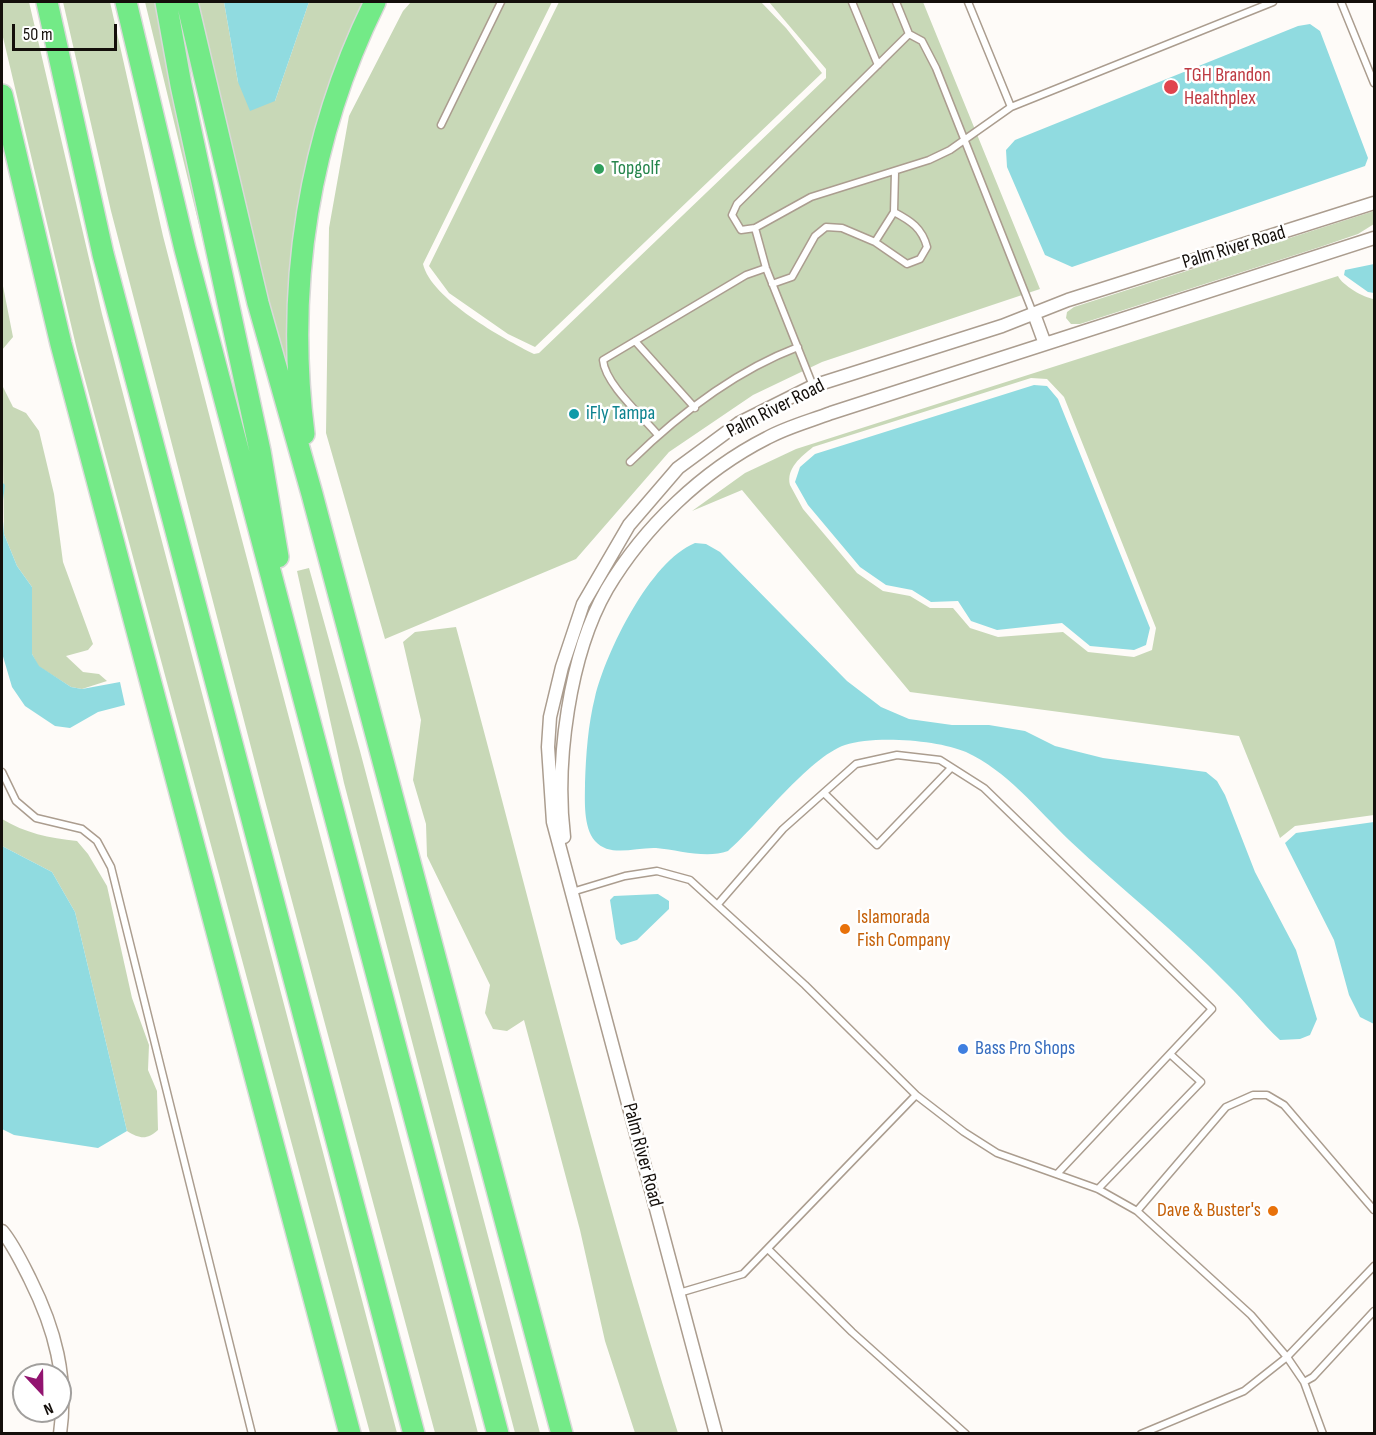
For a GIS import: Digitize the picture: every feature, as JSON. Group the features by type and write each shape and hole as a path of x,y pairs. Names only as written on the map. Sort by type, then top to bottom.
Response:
{"highway":[{"path":"47,2 104,254 414,1434"},
{"path":"126,2 185,249 498,1434"},
{"path":"166,2 181,85 270,504 280,570 283,620"},
{"path":"187,2 249,269 312,494 562,1434"},
{"path":"312,494 297,360 297,304 304,227 322,138 335,94 375,2"},
{"path":"2,95 61,344 350,1434"}],"street":[{"name":"Palm River Road","path":"569,877 553,822 548,747 550,717 562,667 583,604 629,525 678,468 739,423 813,386 1034,314 1068,300 1374,203"},
{"name":"Palm River Road","path":"716,1434 569,877 560,802 563,743 573,683 586,639 607,590 656,522 711,472 767,437 831,413 1374,238"},
{"path":"1034,314 1045,344"},
{"path":"2,1231 28,1275 55,1336 63,1376 60,1434"}],"lane":[{"path":"441,125 501,2"},
{"path":"852,2 878,65"},
{"path":"896,2 909,34 922,40 936,68 1034,314"},
{"path":"968,2 1011,107"},
{"path":"909,34 737,204 732,215 735,225 741,230 755,228 811,196 895,172 939,155 1011,107 1273,2"},
{"path":"1341,2 1374,82"},
{"path":"874,242 894,212 895,172"},
{"path":"772,284 792,277 815,236 826,227 842,228 874,242 907,264 920,260 927,248 924,236 913,222 894,212"},
{"path":"755,228 766,268 813,386"},
{"path":"658,435 604,370 603,360 746,275 766,268"},
{"path":"635,341 695,408"},
{"path":"630,462 658,435 695,408 761,363 798,347"},
{"path":"718,904 783,829 856,764 897,755 940,760 984,788 1212,1009 1057,1174"},
{"path":"824,793 877,845 951,768"},
{"path":"2,772 16,801 36,818 82,829 97,841 111,867 252,1434"},
{"path":"572,892 625,876 657,871 690,880 834,1012 916,1095 964,1132 997,1153 1098,1189 1137,1211 1163,1238 1251,1315 1287,1356 1304,1382 1323,1434"},
{"path":"1098,1189 1202,1082 1170,1054"},
{"path":"679,1293 743,1274 769,1250 916,1095"},
{"path":"1137,1211 1226,1107 1253,1095 1267,1095 1284,1105 1374,1210"},
{"path":"769,1250 852,1332 966,1434"},
{"path":"1141,1434 1244,1391 1287,1356 1374,1266"},
{"path":"1304,1382 1313,1377 1374,1311"}],"green space":[{"path":"2,2 29,2 102,314 397,1433 370,1433 77,350 2,33"},
{"path":"63,2 110,2 163,236 478,1433 435,1433 264,797 111,211"},
{"path":"145,2 161,2 220,293 216,295"},
{"path":"195,2 224,2 238,82 275,101 309,2 368,2 341,64 292,372 284,373"},
{"path":"411,2 552,2 423,264 429,277 454,304 505,339 534,354 539,353 826,78 826,69 769,2 923,2 1040,289 822,362 753,395 669,452 576,559 385,639 326,433 329,228 349,116 403,11"},
{"name":"Topgolf","path":"559,2 761,2 786,28 822,73 535,347 508,334 449,293 429,266"},
{"path":"1374,211 1374,224 1358,234 1080,324 1071,324 1066,318 1067,312 1074,307"},
{"path":"1338,276 1354,290 1374,299 1374,815 1295,826 1280,838 1239,736 910,692 742,490 692,511 745,473 796,449","holes":["1031,378 1047,379 1064,397 1156,628 1152,650 1134,657 1088,652 1063,632 998,637 970,628 953,608 930,608 910,596 883,591 857,573 803,509 790,485 792,468 813,447"]},
{"path":"2,281 13,337 2,350"},
{"path":"2,385 13,407 26,413 39,431 54,494 63,562 93,644 88,650 66,656 83,672 99,674 107,681 82,689 71,687 38,666 32,654 32,587 17,566 4,534"},
{"path":"309,568 360,751 540,1433 515,1433 344,783 297,571"},
{"path":"456,627 590,1132 678,1433 635,1433 605,1341 580,1230 524,1020 507,1031 493,1029 485,1013 490,985 427,856 426,824 413,780 421,720 403,642 415,632"},
{"path":"2,819 38,834 77,841 88,854 107,886 132,998 149,1045 148,1070 157,1091 158,1130 150,1136 140,1137 127,1131 75,912 52,872 2,846"}],"water":[{"path":"224,2 309,2 275,101 250,111 238,82"},
{"path":"1310,24 1320,31 1368,158 1365,166 1072,267 1045,255 1007,167 1006,150 1015,140 1298,26"},
{"path":"1374,264 1374,293 1368,292 1344,275 1345,270"},
{"path":"1034,385 1047,386 1058,399 1150,628 1146,645 1134,650 1090,646 1062,623 997,630 971,621 958,601 931,602 912,590 886,585 860,567 808,505 795,482 800,467 815,454"},
{"path":"2,482 5,485 2,508"},
{"path":"2,508 4,534 17,566 32,587 32,654 39,666 71,687 82,689 120,682 125,705 98,712 70,728 55,726 25,706 12,687 2,653"},
{"path":"695,543 706,544 720,552 847,681 881,707 909,719 952,725 989,725 1025,731 1055,746 1103,758 1206,772 1217,781 1225,795 1255,872 1296,950 1317,1019 1310,1035 1300,1039 1280,1040 1208,965 1069,840 1008,780 995,769 966,752 940,744 906,740 872,740 845,745 831,752 800,777 728,851 702,854 656,848 616,850 601,846 595,841 588,828 585,797 589,729 595,697 609,656 646,588 678,553"},
{"path":"1374,822 1374,1024 1360,1017 1349,995 1334,940 1285,843 1296,833"},
{"path":"2,846 52,872 75,912 127,1131 98,1148 14,1135 2,1129"},
{"path":"658,894 669,901 669,909 637,940 621,945 616,939 610,900 614,896"}],"place":[{"name":"TGH Brandon Healthplex","path":"1171,87"},
{"name":"Topgolf","path":"599,169"},
{"name":"iFly Tampa","path":"574,414"},
{"name":"Islamorada Fish Company","path":"845,929"},
{"name":"Bass Pro Shops","path":"963,1049"},
{"name":"Dave & Buster's","path":"1273,1211"}]}
